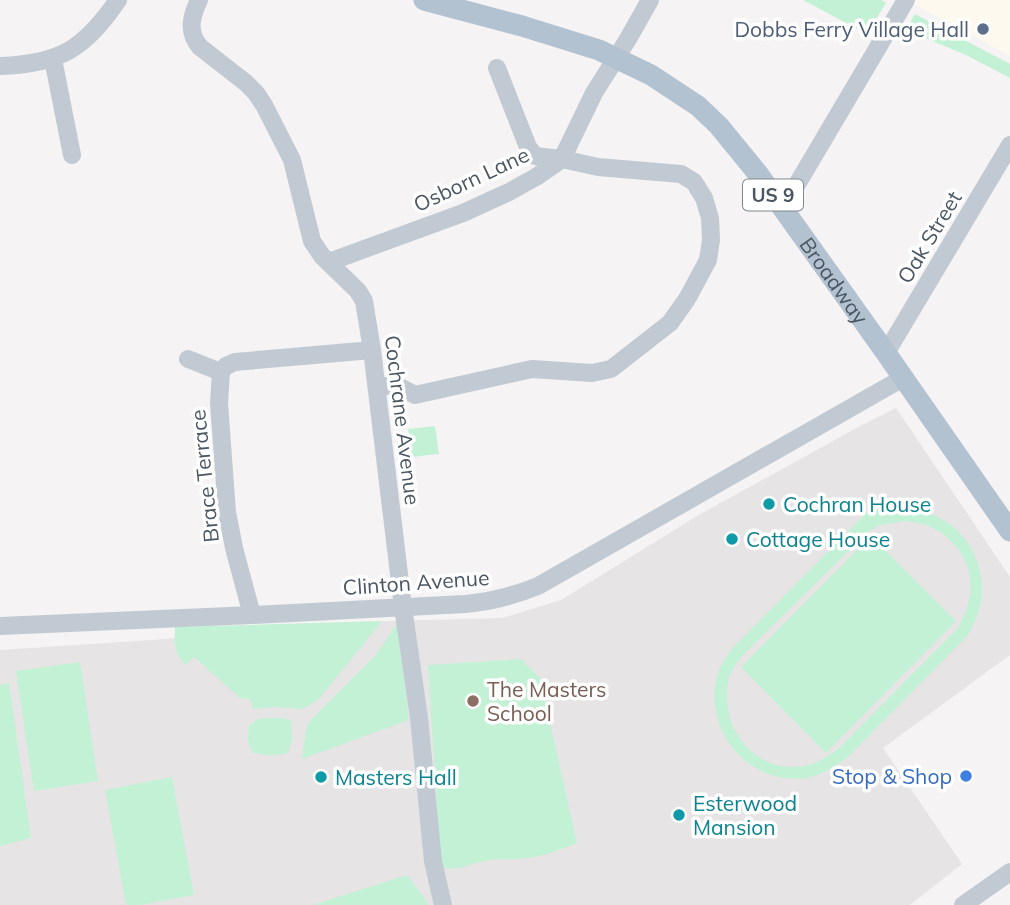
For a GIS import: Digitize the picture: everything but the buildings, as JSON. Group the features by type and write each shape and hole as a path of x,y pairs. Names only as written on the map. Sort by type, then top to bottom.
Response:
{"main road":[{"name":"Broadway","path":"424,0 574,41 651,75 698,106 738,148 783,208 1010,531"}],"street":[{"path":"0,65 53,59 77,45 92,32 118,0"},
{"name":"Cochrane Avenue","path":"199,0 191,22 194,40 246,83 264,105 292,160 312,241 317,250 358,291 364,301 419,718 433,861 443,905"},
{"name":"Osborn Lane","path":"329,262 463,213 509,192 562,159 594,93 650,0"},
{"path":"783,208 906,0"},
{"path":"53,59 72,155"},
{"path":"377,387 396,385 415,395 532,369 592,373 611,369 670,323 687,299 708,260 710,218 704,198 694,182 681,174 598,167 535,156 528,147 498,68"},
{"name":"Oak Street","path":"887,353 1010,145"},
{"path":"188,359 221,372 235,362 372,350"},
{"name":"Brace Terrace","path":"221,372 219,402 227,512 252,615"},
{"name":"Clinton Avenue","path":"0,626 491,602 513,596 538,586 904,378"},
{"path":"963,905 1010,872"}],"shaded area":[{"path":"907,0 1010,0 1010,56"},
{"name":"The Masters School","path":"896,408 1010,577 1010,655 883,748 962,864 910,905 0,905 0,650 386,621 502,618 561,600 697,516"}],"green space":[{"path":"803,0 881,0 886,3 867,34"},
{"path":"915,14 1010,64 1010,78 966,55 906,30"},
{"path":"435,426 439,454 412,457 408,429"},
{"path":"884,495 893,503 886,511 912,510 935,516 955,528 969,545 979,566 982,589 978,612 967,636 846,759 818,775 799,779 775,776 759,770 734,750 725,737 715,706 718,673 731,650","holes":["906,521 927,525 945,535 960,551 969,570 971,593 958,628 838,749 822,759 805,766 789,767 761,758 750,750 733,726 727,697 729,678 741,657 869,531 880,525"]},
{"path":"871,536 956,621 826,753 741,667"},
{"path":"382,621 319,699 301,709 253,709 250,699 240,698 194,657 185,665 175,643 175,627"},
{"path":"397,623 409,720 302,759 309,722 376,655"},
{"path":"521,659 540,678 577,843 533,857 489,860 459,868 441,867 428,665"},
{"path":"80,662 98,781 34,791 16,671"},
{"path":"9,683 31,838 0,846 0,685"},
{"path":"258,719 291,720 292,739 288,753 270,755 252,752 248,740 249,726"},
{"path":"172,777 194,895 126,905 105,790"},
{"path":"407,875 428,905 313,905"}],"place":[{"name":"Dobbs Ferry Village Hall","path":"983,29"},
{"name":"Cochran House","path":"769,504"},
{"name":"Cottage House","path":"732,539"},
{"name":"The Masters School","path":"473,701"},
{"name":"Stop & Shop","path":"966,776"},
{"name":"Masters Hall","path":"321,777"},
{"name":"Esterwood Mansion","path":"679,815"}]}
